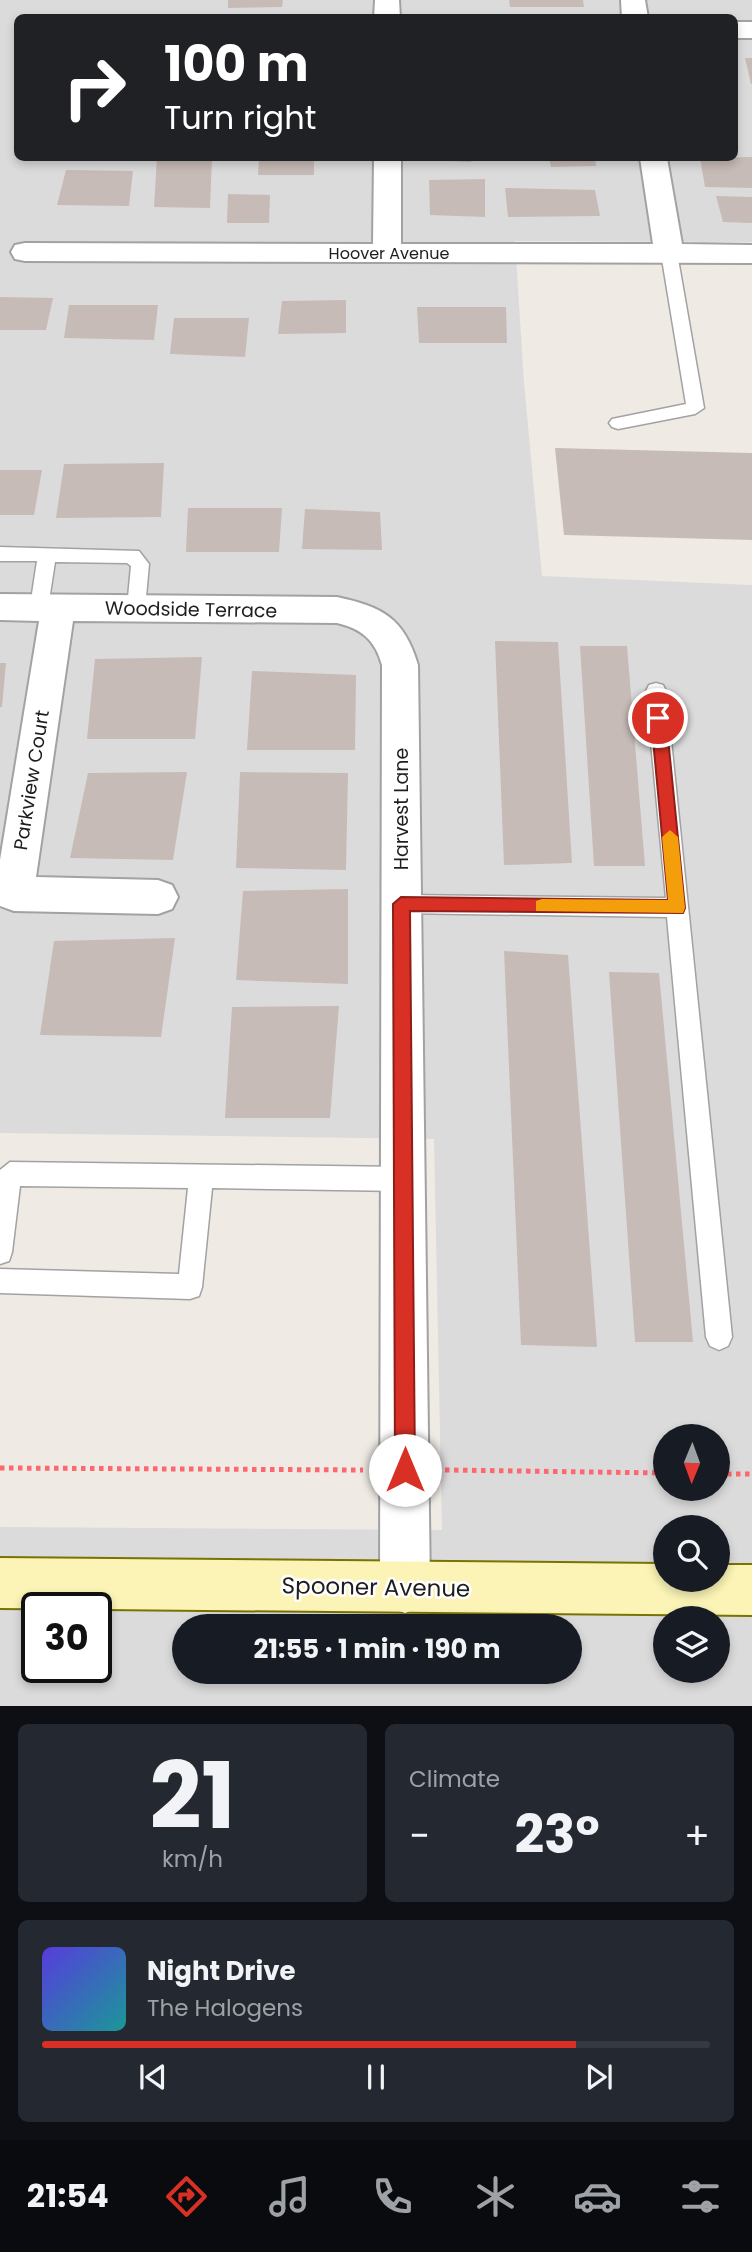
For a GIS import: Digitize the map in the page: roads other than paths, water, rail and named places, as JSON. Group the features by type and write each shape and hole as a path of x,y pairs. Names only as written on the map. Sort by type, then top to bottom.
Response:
{"street":[{"path":"387,161 387,254"},
{"path":"654,161 669,253"},
{"name":"Hoover Avenue","path":"26,252 752,254"},
{"name":"Woodside Terrace","path":"0,607 337,610 360,615 378,625"},
{"name":"Parkview Court","path":"48,608 14,894 158,897"},
{"name":"Harvest Lane","path":"378,625 394,641 400,665 405,1588"},
{"name":"Spooner Avenue","path":"0,1583 752,1590"}],"lane":[{"path":"618,423 695,408 669,253"},
{"path":"0,554 127,555 136,558 141,564 136,608"},
{"path":"47,554 48,608"},
{"path":"656,691 719,1337"},
{"path":"401,904 677,908"},
{"path":"0,1252 10,1174 403,1180"},
{"path":"0,1281 190,1287 201,1177"}]}
